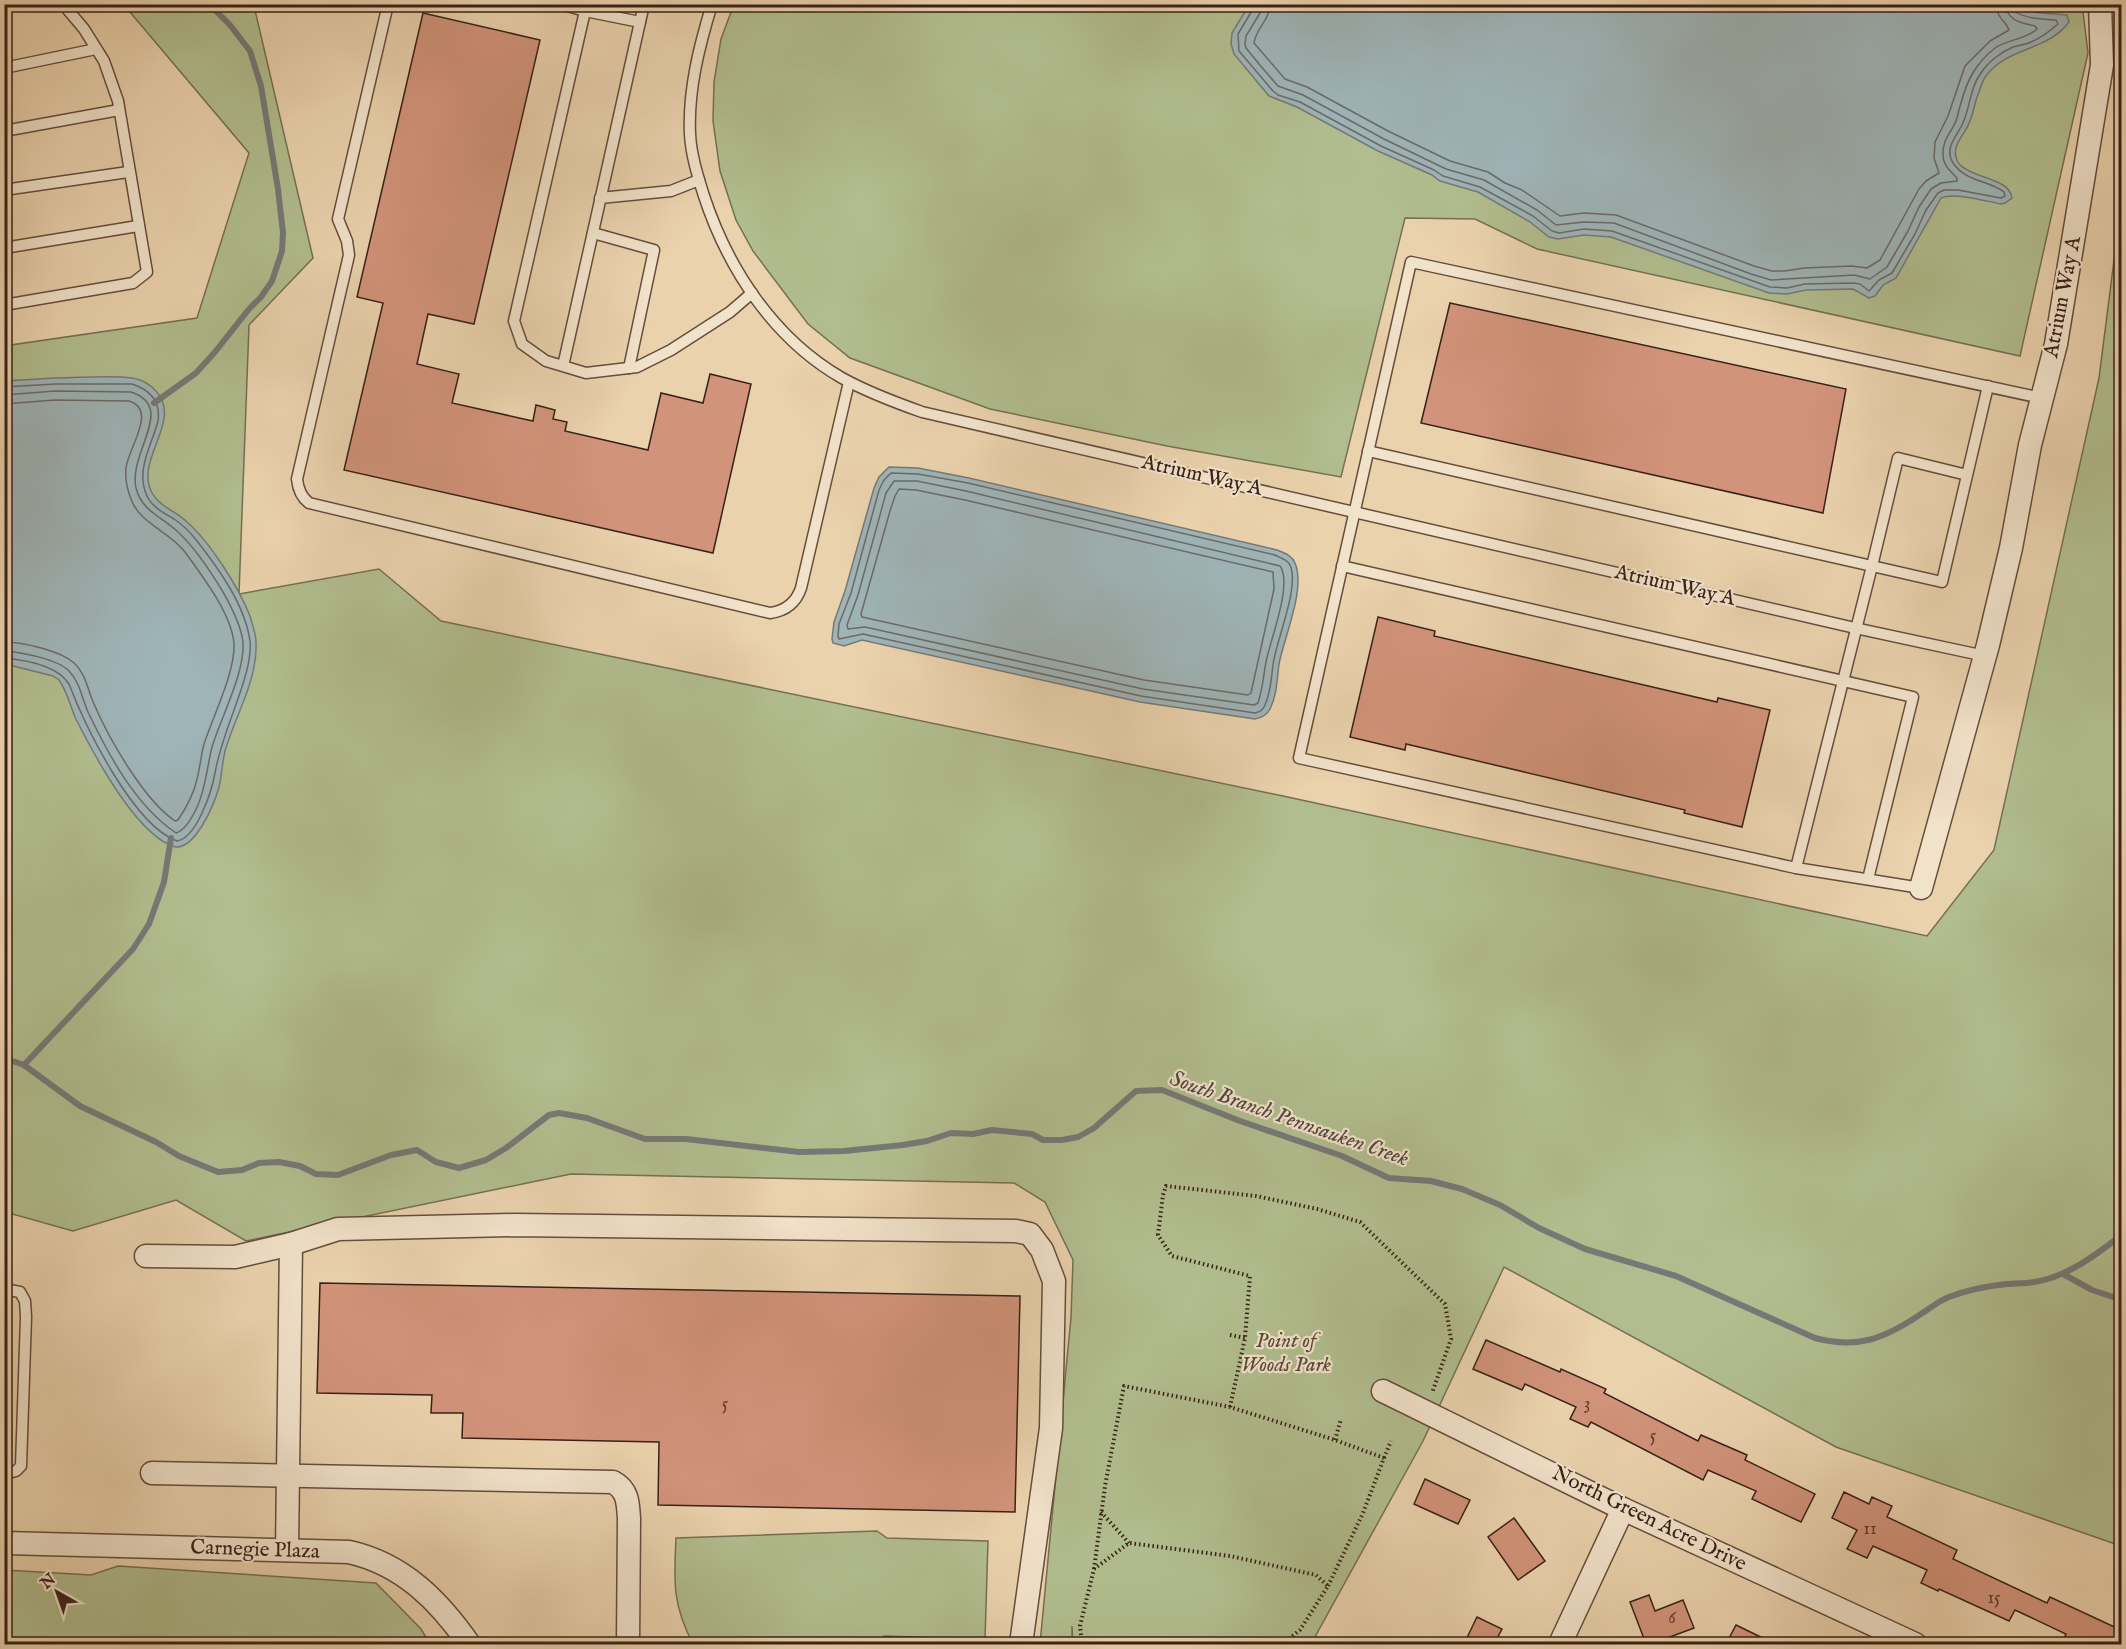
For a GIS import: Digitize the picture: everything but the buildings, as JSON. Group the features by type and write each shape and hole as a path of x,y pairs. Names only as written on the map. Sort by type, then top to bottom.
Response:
{"street":[{"name":"Atrium Way A","path":"1921,888 1985,656 2008,559 2041,398 2056,344 2102,65 2100,4"},
{"path":"146,1257 235,1257 291,1244 338,1229 514,1225 1016,1231 1030,1234 1042,1250 1054,1281 1051,1428 1022,1644"},
{"path":"287,1550 291,1244"},
{"name":"North Green Acre Drive","path":"1383,1391 1623,1509 1915,1644"},
{"path":"152,1473 613,1482 622,1487 628,1499 628,1644"},
{"path":"1560,1644 1623,1509"},
{"name":"Carnegie Plaza","path":"4,1543 349,1552 368,1556 399,1571 427,1592 452,1619 469,1644"}],"lane":[{"path":"4,304 133,283 147,272 119,110 104,61 84,29 63,4"},
{"path":"388,4 338,219 347,241 349,255 297,479 298,488 305,500 309,503 759,611 780,612 798,597 801,588 849,382"},
{"path":"561,4 640,22"},
{"path":"563,366 644,4"},
{"name":"Atrium Way A","path":"712,4 692,83 690,135 699,180 714,227 752,293 781,330 813,357 849,382 922,412 1985,656"},
{"path":"585,11 514,321 522,344 546,361 586,373 637,367 671,350 730,312 752,293"},
{"path":"4,68 96,49"},
{"path":"4,131 119,110"},
{"path":"4,190 128,172"},
{"path":"600,198 671,190 699,180"},
{"path":"4,248 138,226"},
{"path":"593,233 654,250 629,368"},
{"path":"1921,888 1796,868 1299,758 1411,262 2041,398"},
{"path":"1368,451 1942,582 1988,386"},
{"path":"1796,868 1898,458 1967,475"},
{"path":"1342,566 1913,697 1868,879"},
{"path":"4,1289 20,1292 25,1301 26,1317 21,1466 16,1471 4,1474"}],"path":[{"path":"1230,1407 1245,1338 1250,1276 1172,1256 1158,1235 1162,1195 1166,1186 1256,1196 1317,1209 1360,1222 1445,1304 1451,1339 1426,1411"},
{"path":"1230,1335 1245,1338"},
{"path":"1082,1644 1080,1626 1094,1569 1101,1512 1124,1386 1230,1407 1384,1458"},
{"path":"1335,1440 1341,1419"},
{"path":"1282,1644 1300,1630 1328,1586 1363,1513 1391,1441"},
{"path":"1101,1512 1129,1543 1230,1556 1316,1575 1328,1586"},
{"path":"1094,1569 1129,1543"}],"green space":[{"path":"734,4 2082,4 2088,53 2020,356 1537,249 1475,219 1405,218 1341,477 1167,446 990,409 850,358 808,324 753,251 736,220 720,171 713,121 714,82 721,39"},
{"name":"Point of Woods Park","path":"124,5 257,5 254,6 313,258 249,325 239,594 379,569 441,621 1283,796 1927,936 1994,850 2099,378 2121,205 2121,1546 1836,1447 1504,1267 1423,1441 1311,1644 1073,1644 1072,1626 1072,1644 1040,1644 1071,1317 1073,1260 1045,1202 1014,1183 571,1174 246,1241 176,1200 73,1231 5,1212 4,346 197,318 249,153"},
{"path":"877,1531 887,1538 988,1541 985,1639 884,1636 884,1644 693,1644 681,1617 676,1592 676,1538"},
{"path":"118,1566 376,1583 421,1629 430,1644 5,1644 5,1570 91,1575"}],"water":[{"path":"2016,4 2034,12 2067,15 2069,22 2050,39 2005,59 1986,76 1970,120 1956,148 1956,159 1961,166 2001,184 2012,198 2001,204 1962,196 1941,198 1896,278 1883,285 1875,296 1869,298 1853,289 1806,290 1787,294 1769,293 1611,237 1584,235 1558,239 1549,237 1530,222 1478,192 1440,181 1432,175 1378,151 1297,107 1269,96 1234,54 1231,44 1232,33 1249,5"},
{"path":"55,378 135,379 152,387 162,399 165,412 163,425 149,466 148,480 152,493 159,502 183,518 214,553 239,592 254,629 256,656 250,684 225,751 217,794 208,815 195,835 180,846 172,846 158,838 129,808 92,750 59,680 53,676 5,664 5,381"},
{"path":"889,467 918,468 969,478 1277,550 1288,555 1295,563 1298,586 1269,711 1264,716 1255,719 1140,702 862,640 844,646 833,643 834,622 874,488 879,477"}],"waterway":[{"path":"154,403 196,373 215,352 272,281 282,251 283,233 278,189 261,86 250,51 230,25 209,4"},
{"path":"24,1065 133,949 149,924 164,882 171,838"},
{"name":"South Branch Pennsauken Creek","path":"4,1058 24,1065 80,1106 156,1142 179,1156 218,1172 242,1170 259,1163 279,1162 300,1166 316,1174 338,1175 391,1155 417,1150 436,1162 459,1168 486,1160 506,1148 549,1115 559,1113 587,1118 645,1139 686,1139 799,1152 844,1151 903,1145 927,1141 951,1133 973,1134 992,1130 1032,1134 1043,1140 1062,1140 1078,1137 1094,1128 1136,1091 1162,1090 1240,1121 1342,1156 1389,1178 1431,1181 1462,1189 1500,1205 1539,1228 1585,1249 1676,1276 1815,1338 1830,1341 1857,1342 1881,1336 1941,1301 1963,1292 1992,1286 2031,1283 2058,1275 2081,1264 2122,1235"},
{"name":"South Branch Pennsauken Creek","path":"2063,1274 2092,1290 2122,1300"}]}
